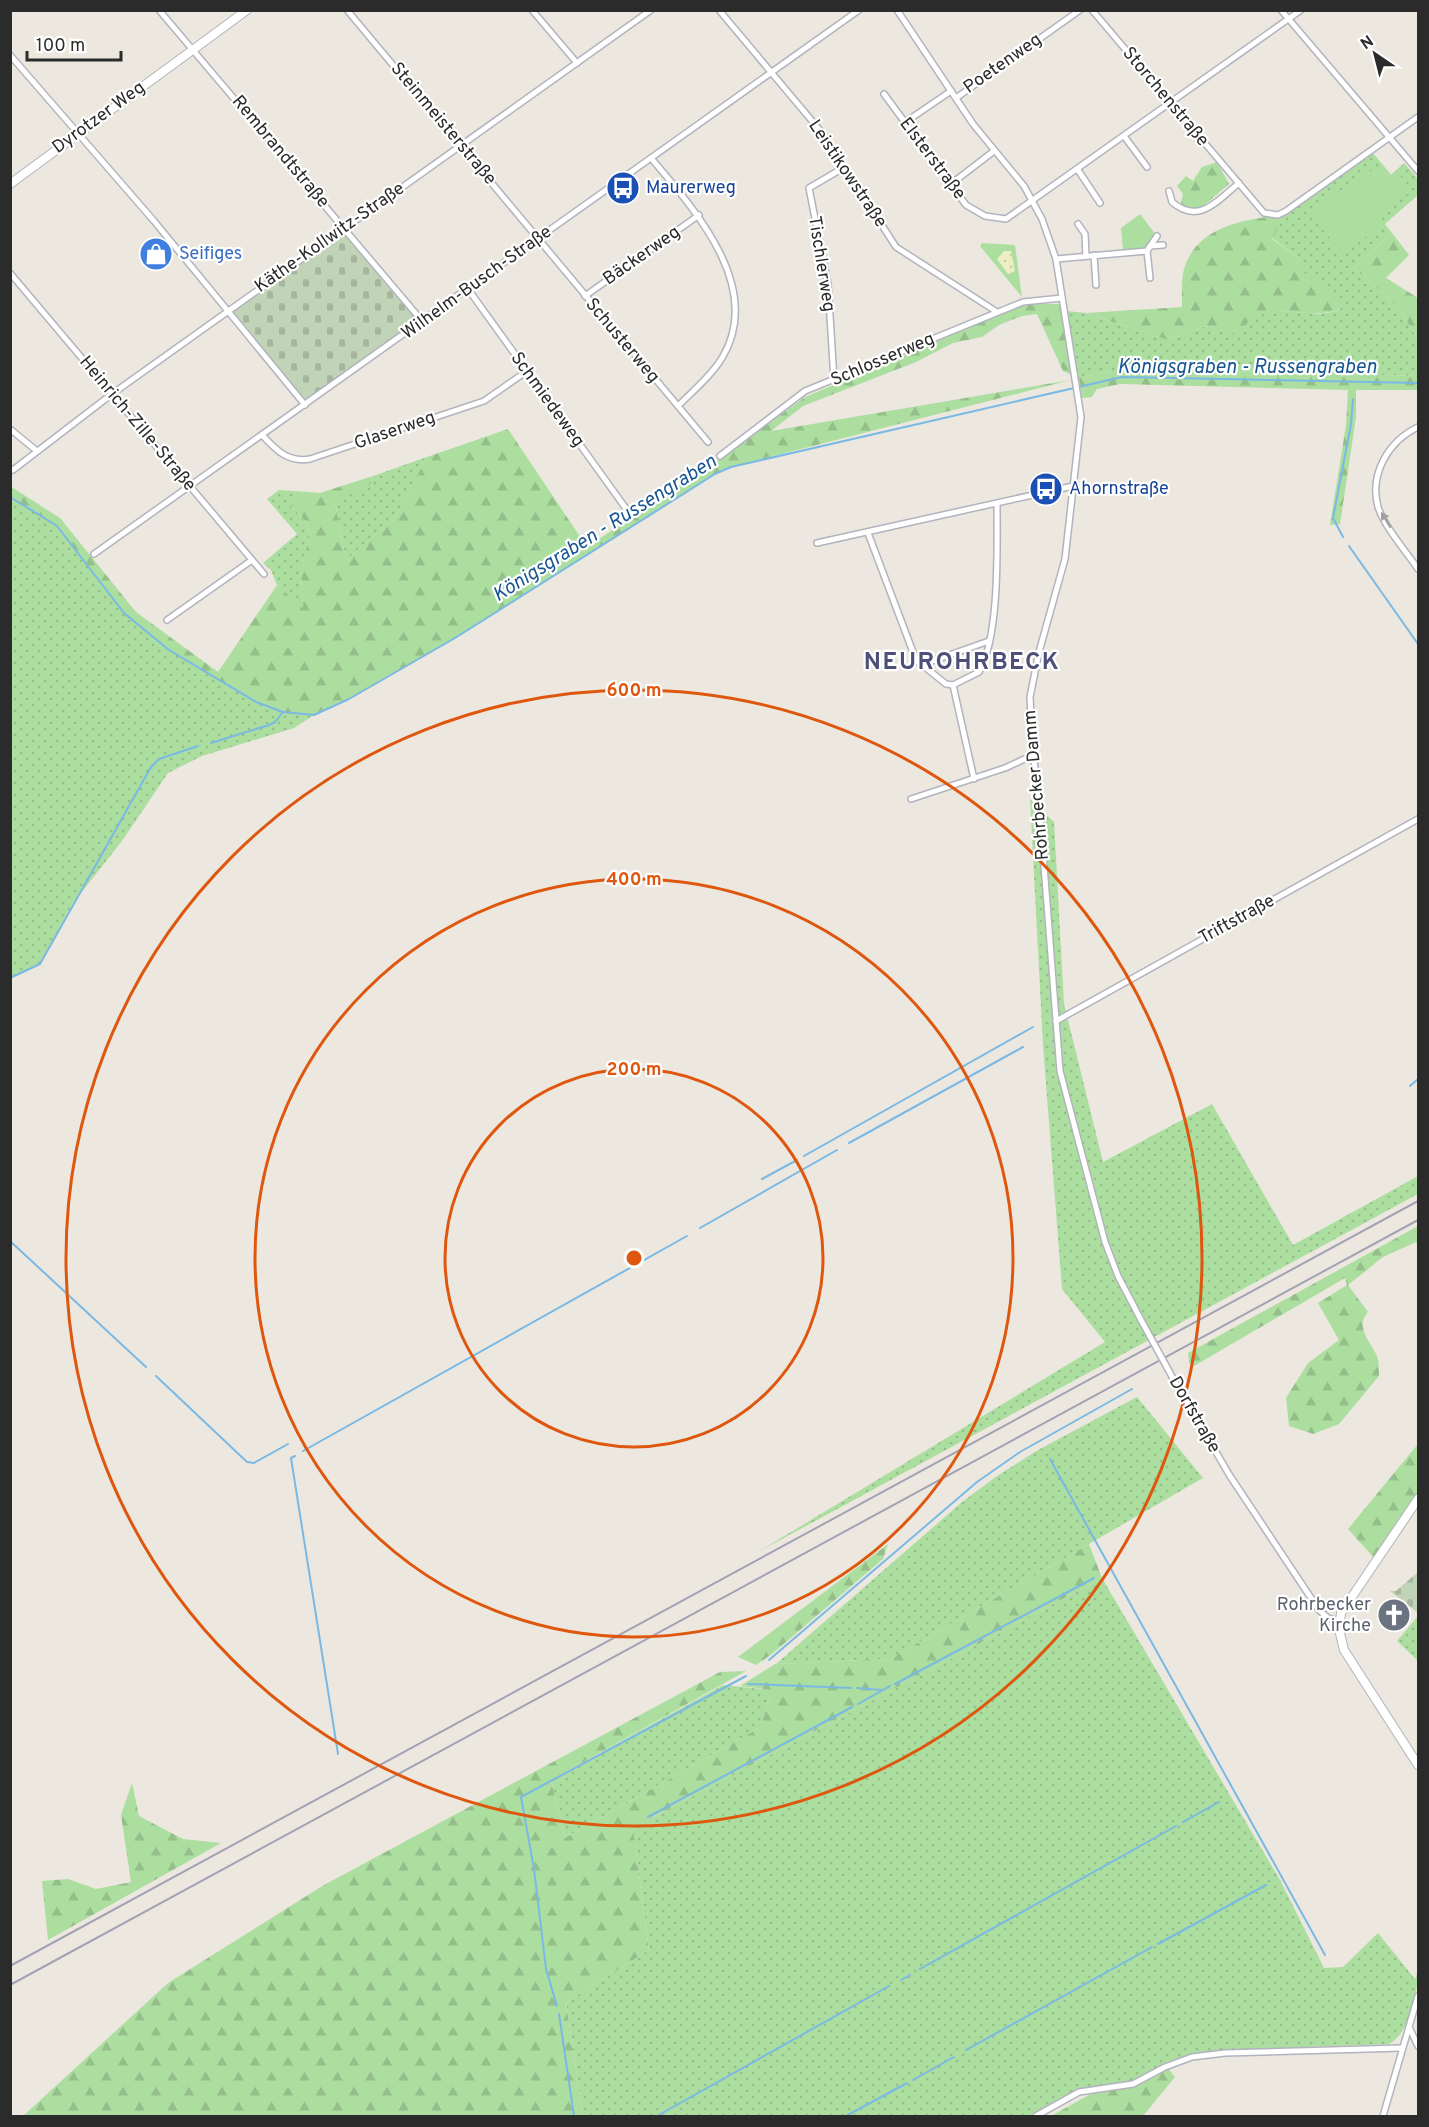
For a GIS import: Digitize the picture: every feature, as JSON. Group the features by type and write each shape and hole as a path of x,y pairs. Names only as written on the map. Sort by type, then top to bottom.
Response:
{"street":[{"name":"Rembrandtstraße","path":"159,10 423,322"},
{"name":"Dyrotzer Weg","path":"10,184 247,10"},
{"name":"Steinmeisterstraße","path":"346,10 538,238"},
{"path":"532,10 577,63"},
{"name":"Käthe-Kollwitz-Straße","path":"12,470 226,311 651,10"},
{"name":"Leistikowstraße","path":"719,10 823,134 896,247 997,312"},
{"name":"Wilhelm-Busch-Straße","path":"94,554 859,10"},
{"name":"Rohrbecker Damm","path":"897,10 951,91 994,151 1014,171 1033,201 1051,239 1056,259 1079,392 1081,417 1065,559 1039,652 1030,697 1056,1021"},
{"name":"Poetenweg","path":"956,98 1080,10"},
{"name":"Storchenstraße","path":"1092,10 1264,213 1286,211 1390,137"},
{"path":"1281,10 1419,171"},
{"name":"Elsterstraße","path":"884,94 966,205 985,216 1006,219 1301,10"},
{"path":"10,55 154,221 305,405"},
{"path":"904,123 951,91"},
{"path":"1390,137 1419,117"},
{"path":"1124,136 1147,167"},
{"path":"951,184 994,151"},
{"path":"651,158 708,229 731,283 734,322 722,359 678,406"},
{"name":"Tischlerweg","path":"834,380 828,284 809,188 843,168"},
{"path":"1078,170 1100,203"},
{"path":"1169,191 1172,202 1185,212 1193,213 1208,209 1239,183"},
{"name":"Bäckerweg","path":"585,296 699,215"},
{"path":"1078,224 1085,234 1086,256"},
{"path":"1150,278 1148,248 1157,236"},
{"name":"Schusterweg","path":"538,238 708,442"},
{"path":"1056,259 1163,245"},
{"path":"1094,255 1096,285"},
{"name":"Heinrich-Zille-Straße","path":"10,273 264,574"},
{"name":"Schmiedeweg","path":"468,290 627,510"},
{"name":"Schlosserweg","path":"720,456 806,391 1023,302 1063,300"},
{"name":"Glaserweg","path":"262,435 283,455 293,460 310,459 484,401 527,371"},
{"path":"1419,427 1404,436 1386,454 1376,483 1378,508 1419,569"},
{"path":"10,429 37,451"},
{"path":"817,543 1073,486"},
{"path":"868,532 916,660 946,684 953,685 979,672 989,641 997,578 996,504"},
{"path":"167,620 252,560"},
{"path":"921,665 989,641"},
{"path":"953,685 974,778"},
{"path":"911,799 1033,755"},
{"name":"Triftstraße","path":"1056,1021 1419,819"},
{"name":"Dorfstraße","path":"1056,1021 1065,1094 1101,1227 1118,1276 1175,1382 1230,1476 1319,1610 1339,1621"},
{"path":"1419,1499 1354,1594 1339,1621 1340,1641 1344,1650 1419,1765"},
{"path":"1383,2116 1401,2048 1419,1996"},
{"path":"1409,2027 1419,2046"},
{"path":"1036,2116 1079,2092 1133,2084 1165,2067 1192,2058 1237,2053 1401,2048"}],"green space":[{"path":"1373,153 1391,175 1404,163 1418,179 1418,195 1385,224 1392,233 1354,268 1398,307 1418,339 1418,376 1151,369 1111,371 1079,378 1067,311 1086,313 1168,340 1206,326 1239,334 1248,321 1271,311 1324,313 1336,311 1345,305 1300,270 1301,260 1272,238 1284,215"},
{"path":"1217,162 1229,184 1201,208 1185,211 1181,203 1183,194 1177,186 1186,176 1193,181 1202,167"},
{"path":"1382,164 1391,175 1396,171 1413,191 1382,210 1383,223 1344,254 1307,212"},
{"path":"1140,214 1156,235 1146,248 1123,250 1121,228"},
{"path":"1284,215 1272,239 1301,260 1301,270 1346,305 1330,312 1283,311 1251,318 1239,335 1206,326 1168,340 1086,313 1182,307 1184,269 1190,254 1200,243 1224,227 1254,219"},
{"path":"344,231 420,323 307,402 231,312"},
{"path":"1392,233 1409,255 1386,278 1418,298 1418,339 1398,307 1354,268"},
{"path":"982,243 1015,245 1022,297 980,246","holes":["1004,251 1011,251 1015,271 1008,274 997,259"]},
{"path":"1024,304 1062,304 1067,311 1079,378 1063,371 1037,314 1022,316 999,325 982,337 953,343 916,362 803,406 771,431 1071,380 731,467 715,474 455,638 349,699 314,715 283,712 256,702 169,650 124,613 57,526 11,497 10,486 60,518 136,612 218,672 277,585 303,608 301,575 309,529 306,522 291,507 295,491 320,493 373,476 370,485 335,502 346,560 395,518 427,457 508,429 587,547 722,457 805,397"},
{"path":"1151,369 1418,376 1418,390 1356,390 1356,417 1340,524 1330,525 1346,425 1348,390 1120,384 1097,389 1092,397 1082,398 1079,378 1111,371"},
{"path":"427,457 395,518 346,560 335,501 370,485 373,476"},
{"path":"279,490 295,491 291,507 309,529 301,575 303,609 277,585 271,570 263,563 297,534 267,499"},
{"path":"10,497 57,526 169,650 256,702 297,714 314,715 294,728 202,756 168,773 122,841 73,903 40,964 11,978"},
{"path":"1030,799 1054,822 1064,1004 1103,1162 1212,1104 1293,1245 1418,1176 1418,1194 758,1552 1105,1342 1062,1289 1043,1045"},
{"path":"1418,1226 1418,1245 1416,1242 1383,1257 1348,1285 1368,1312 1364,1318 1363,1329 1377,1356 1379,1376 1339,1424 1313,1434 1289,1426 1286,1398 1308,1363 1339,1340 1318,1303 1347,1285 1345,1278 1194,1366 1189,1363 1188,1353"},
{"path":"1137,1397 1203,1478 890,1659 776,1664 962,1502 997,1476 1038,1450"},
{"path":"1418,1444 1418,1496 1375,1559 1348,1529"},
{"path":"888,1544 883,1559 772,1654 756,1665 738,1657"},
{"path":"1089,1544 1102,1578 633,1828 649,1950 566,2002 583,2116 23,2116 168,1983 324,1885 720,1672 746,1671 551,1780 565,1838 761,1727 771,1690 740,1686 775,1664 890,1659"},
{"path":"1418,1572 1418,1613 1390,1591 1396,1591"},
{"path":"1102,1578 1280,1880 1324,1968 1343,1967 1378,1933 1415,1979 1418,1971 1411,2012 1396,2039 1389,2044 1300,2047 1189,2055 1164,2063 1131,2082 1073,2091 1029,2116 583,2116 566,2002 649,1950 633,1828"},
{"path":"1418,1616 1418,1661 1397,1641"},
{"path":"723,1685 771,1690 761,1727 565,1838 551,1780"},
{"path":"132,1783 139,1816 183,1839 221,1843 48,1940 42,1881 68,1879 96,1889 131,1882 121,1815"},
{"path":"1164,2063 1175,2077 1143,2116 1051,2116 1107,2085 1131,2082"}],"sand":[{"path":"1011,251 1015,271 1008,274 997,259 1001,253"}],"waterway":[{"name":"Königsgraben - Russengraben","path":"10,497 57,526 124,613 169,650 256,702 283,712 314,715 349,699 455,638 715,474 731,467 1122,377 1418,383"},
{"path":"1343,537 1333,518 1351,424 1353,399"},
{"path":"1349,546 1418,644"},
{"path":"211,743 269,725 275,722 283,712"},
{"path":"10,978 40,964 151,767 159,759 198,746"},
{"path":"804,1156 1033,1027"},
{"path":"849,1143 1023,1047"},
{"path":"1410,1086 1418,1079"},
{"path":"700,1228 837,1150"},
{"path":"762,1179 797,1160"},
{"path":"303,1451 687,1236"},
{"path":"10,1241 146,1367"},
{"path":"156,1376 247,1462 254,1463 288,1444"},
{"path":"769,1660 977,1482 1020,1452 1132,1389"},
{"path":"295,1456 291,1458 338,1754"},
{"path":"1050,1459 1325,1955"},
{"path":"895,1684 1094,1578"},
{"path":"557,2006 546,1969 534,1869 521,1797 746,1676"},
{"path":"748,1684 851,1688"},
{"path":"858,1704 890,1686"},
{"path":"857,1688 881,1690"},
{"path":"648,1817 852,1707"},
{"path":"1183,1822 1219,1802"},
{"path":"920,1969 1176,1826"},
{"path":"1158,1944 1266,1885"},
{"path":"966,2050 1152,1947"},
{"path":"901,1980 910,1975"},
{"path":"657,2116 889,1986"},
{"path":"559,2014 574,2116"},
{"path":"913,2080 954,2057"},
{"path":"846,2116 907,2083"}],"railway":[{"path":"10,1966 1418,1201"},
{"path":"10,1985 1418,1220"}],"place":[{"name":"Maurerweg","path":"623,188"},
{"name":"Seifiges","path":"156,254"},
{"name":"Ahornstraße","path":"1046,489"},
{"name":"Rohrbecker Kirche","path":"1394,1615"}],"district":[{"name":"NEUROHRBECK","path":"962,663"}]}
